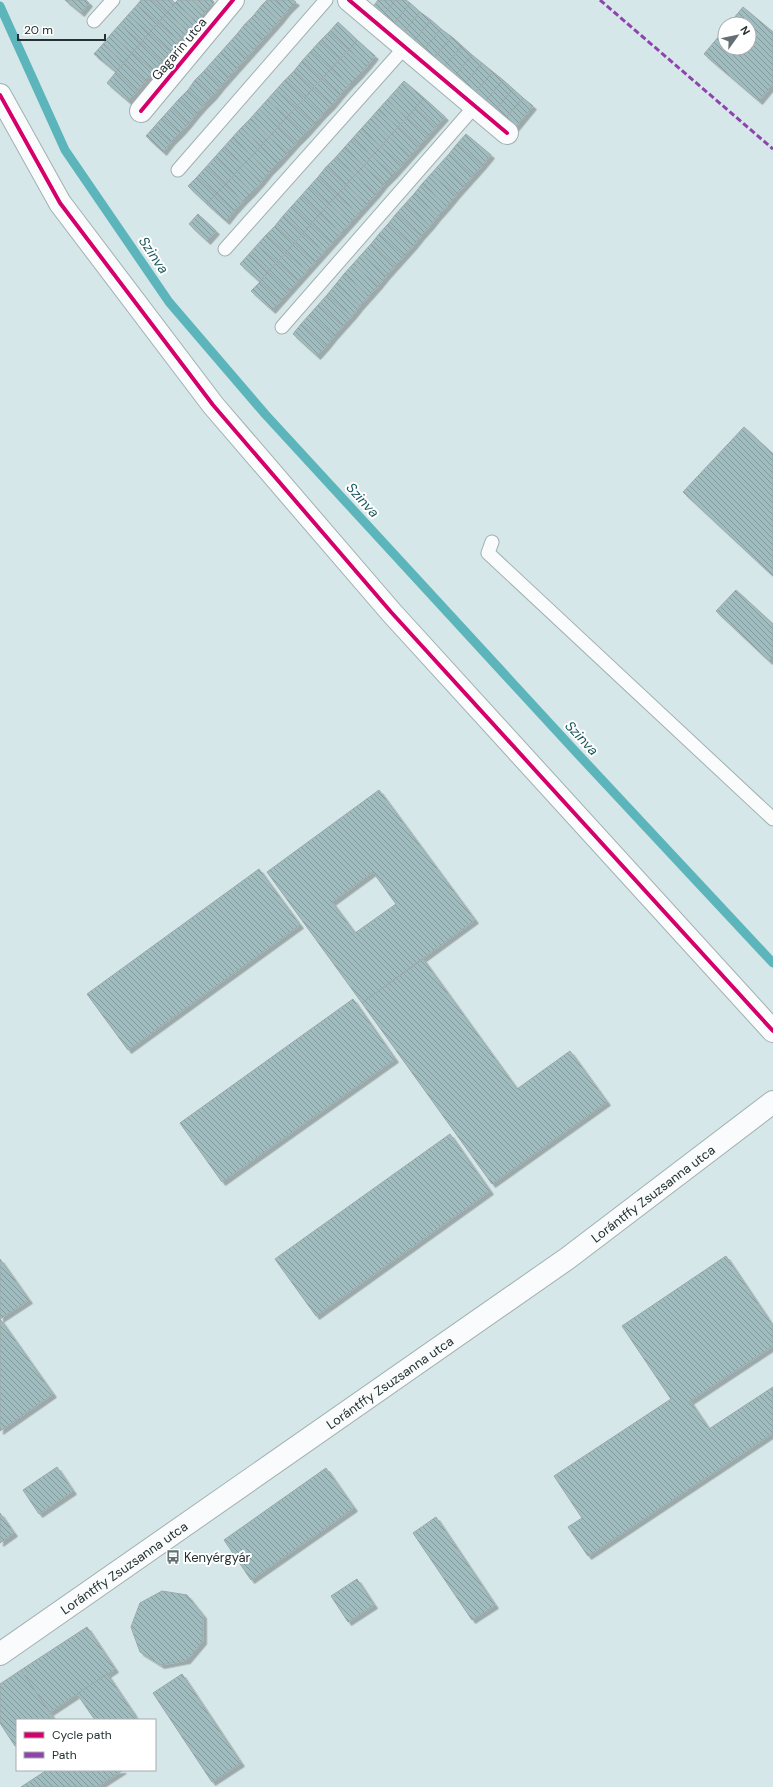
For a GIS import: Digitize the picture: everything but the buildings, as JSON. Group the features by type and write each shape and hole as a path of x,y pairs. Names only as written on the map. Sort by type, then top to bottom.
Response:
{"street":[{"name":"Gagarin utca","path":"141,111 233,0"},
{"path":"349,0 507,133"},
{"path":"0,95 60,203 213,405 391,612 773,1031"},
{"name":"Lorántffy Zsuzsanna utca","path":"0,1654 568,1258 773,1102"}],"lane":[{"path":"94,21 113,0"},
{"path":"178,170 326,0"},
{"path":"225,249 405,47"},
{"path":"282,327 475,106"},
{"path":"492,542 488,553 773,819"}],"waterway":[{"name":"Szinva","path":"0,6 65,150 169,302 265,414 576,752 773,963"}],"marked path":[{"path":"600,0 773,149"}],"cycle path":[{"path":"141,111 233,0"},
{"path":"349,0 507,133"},
{"path":"0,95 60,203 213,405 391,612 773,1031"}],"place":[{"name":"Kenyérgyár","path":"173,1557"}]}
